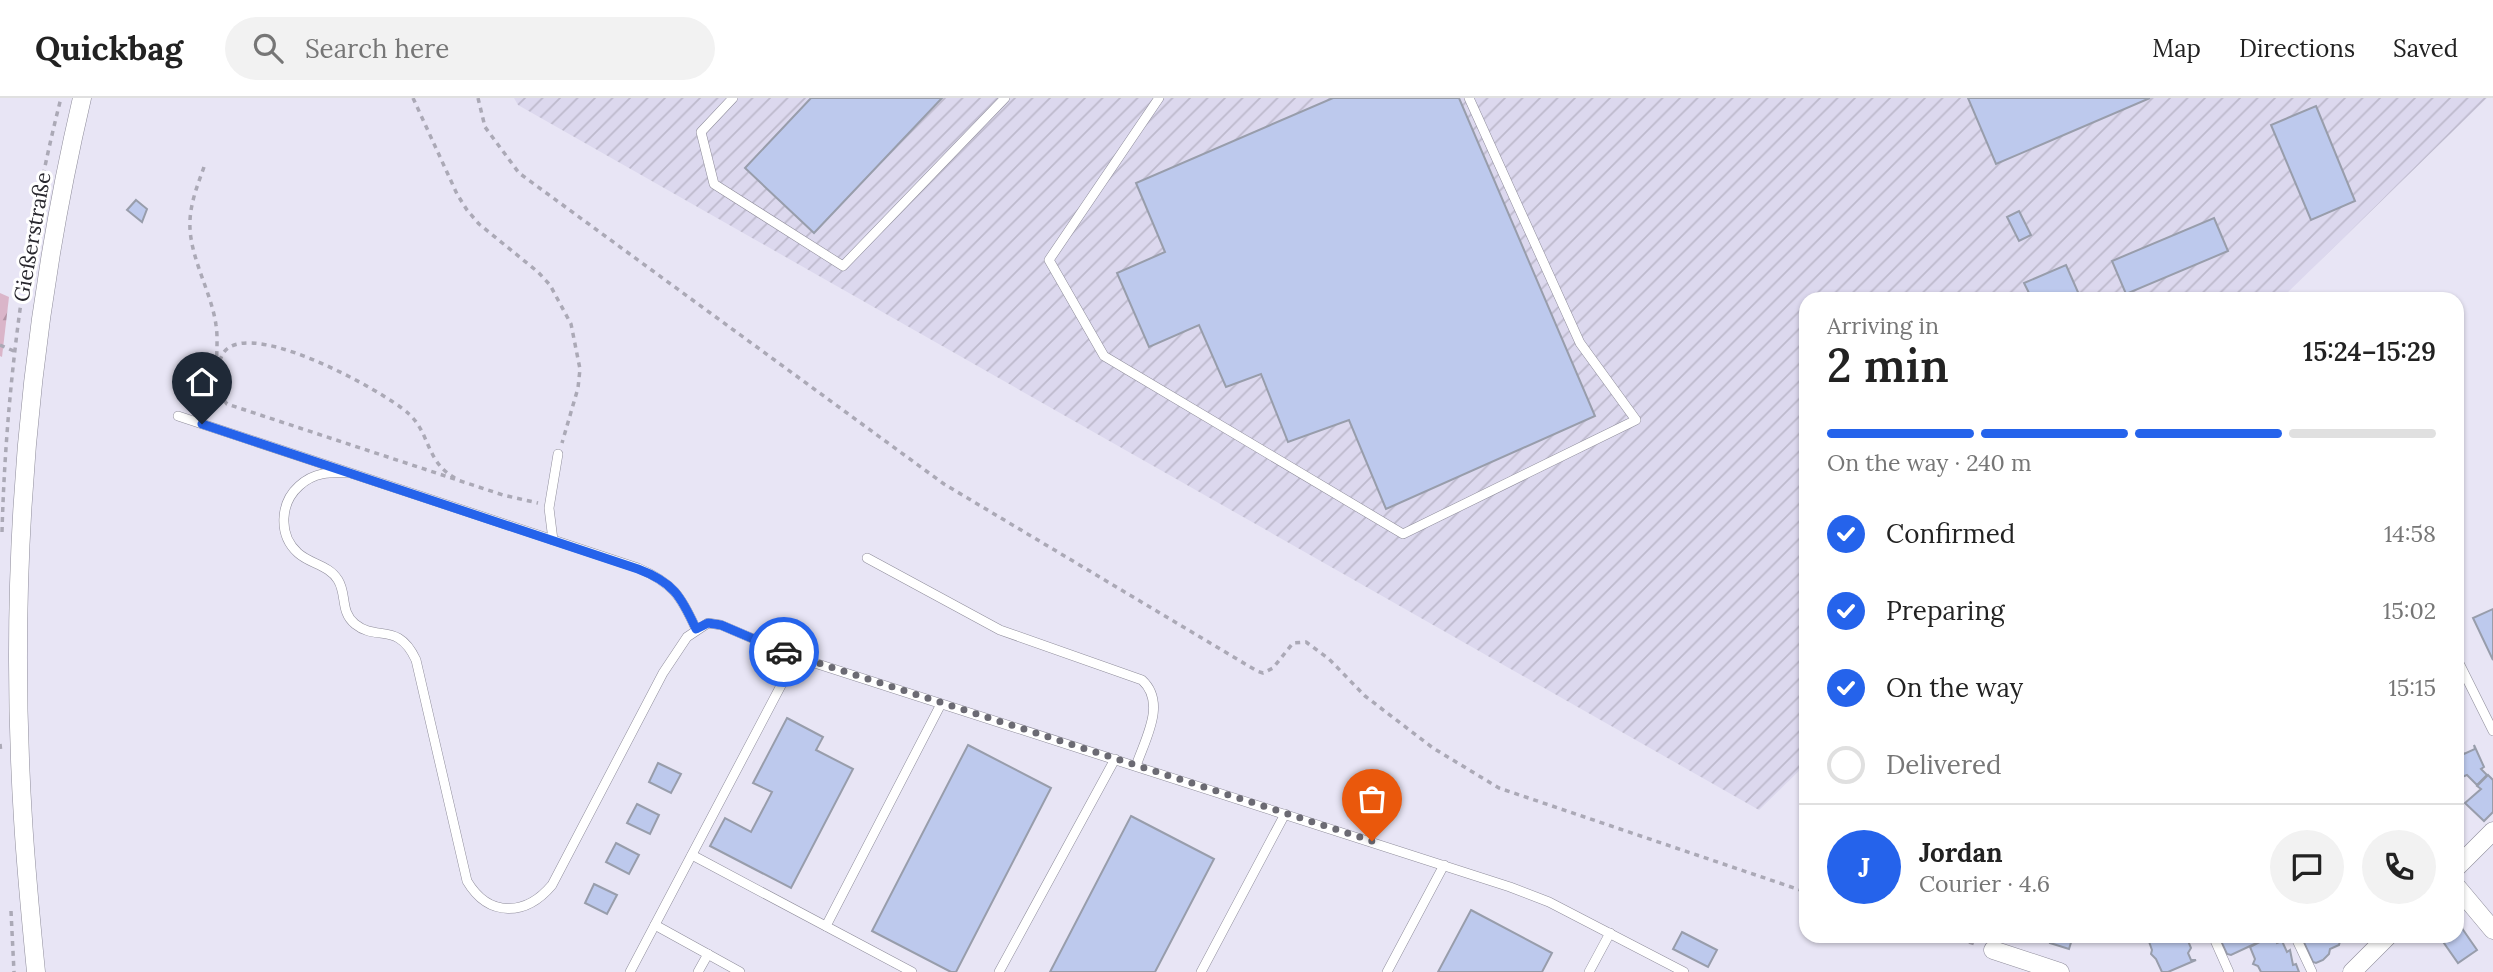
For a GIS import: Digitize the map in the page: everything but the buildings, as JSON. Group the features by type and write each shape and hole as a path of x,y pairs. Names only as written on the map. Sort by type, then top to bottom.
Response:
{"street":[{"name":"Gießerstraße","path":"36,972 23,818 19,671 22,506 35,360 50,254 82,98"},
{"path":"2464,860 2493,831"},
{"path":"2464,895 2493,930"},
{"path":"2352,972 2381,943"},
{"path":"1993,950 2060,972"}],"lane":[{"path":"733,98 701,132 715,184 843,266 1005,98"},
{"path":"1159,98 1049,260 1104,356 1404,534 1636,420 1580,342 1469,98"},
{"path":"178,416 657,576 671,586 683,600 696,629"},
{"path":"553,540 549,505 558,454"},
{"path":"349,473 328,472 303,482 287,501 284,527 291,544 299,554 330,570 338,580 345,612 351,621 360,628 395,635 411,650 416,660 467,881 474,894 495,907 506,909 532,903 543,896 552,885 663,673 687,637 708,623 721,625 796,657 1444,865 1549,902 1684,972"},
{"path":"867,558 1000,630 1142,680 1149,687 1155,703 1136,766"},
{"path":"630,972 796,657"},
{"path":"2464,673 2493,731"},
{"path":"826,926 942,704"},
{"path":"999,972 1115,759"},
{"path":"1200,972 1285,814"},
{"path":"692,855 912,972"},
{"path":"1387,972 1444,865"},
{"path":"654,925 740,972"},
{"path":"1589,972 1610,933"},
{"path":"2216,943 2229,972"},
{"path":"2298,943 2312,972"},
{"path":"698,972 708,954"}],"path":[{"path":"0,345 16,352 32,239 61,98"},
{"path":"413,98 467,210 479,224 550,285 571,324 578,352 578,388 558,454"},
{"path":"478,98 485,127 519,173 944,484 1257,671 1263,673 1273,668 1293,643 1306,642 1329,659 1364,696 1423,740 1499,788 1799,890"},
{"path":"204,167 194,194 190,228 214,313 218,338 220,395 227,404 465,483 549,505"},
{"path":"218,369 221,355 227,348 238,342 257,342 296,353 346,375 408,413 416,422 441,468 465,483"},
{"path":"1972,943 1993,950"}],"shaded area":[{"path":"514,98 2487,98 2288,292 1799,292 1799,771 1759,810 518,105"}],"green space":[{"path":"0,293 9,297 2,357 0,356"}],"way so far":[{"path":"784,652 1372,841"}],"route":[{"path":"202,424 657,576 671,586 683,600 696,629 708,623 721,625 784,652"}]}
